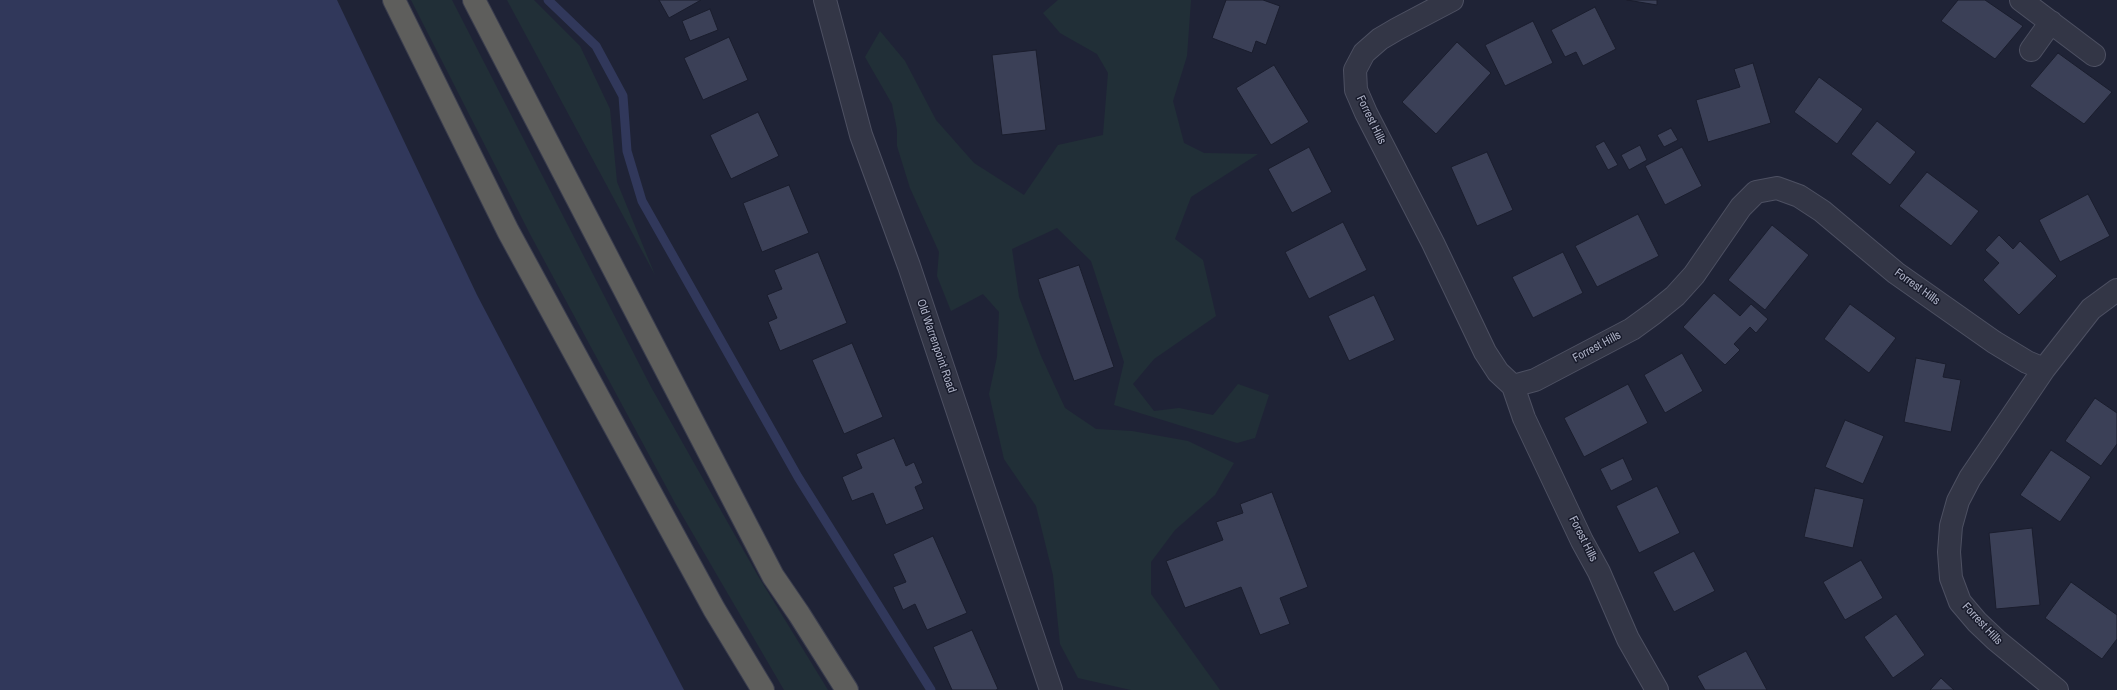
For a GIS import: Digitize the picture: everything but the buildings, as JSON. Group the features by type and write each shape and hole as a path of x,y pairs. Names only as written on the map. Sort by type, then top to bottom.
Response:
{"highway":[{"path":"394,0 508,231 714,609 763,690"},
{"path":"474,0 773,576 800,614 847,690"}],"street":[{"name":"Forrest Hills","path":"1452,0 1397,28 1380,39 1364,53 1355,70 1356,90 1366,113 1433,243 1485,352 1498,372 1513,386 1535,380 1606,343 1654,313 1676,296 1694,275 1741,208 1756,192 1777,188 1799,196 1822,211 1896,273 1994,342 2027,362 2044,368"},
{"path":"2021,0 2094,55"},
{"name":"Old Warrenpoint Road","path":"830,3 862,135 909,266 1051,690"},
{"path":"2031,50 2051,22"},
{"name":"Forrest Hills","path":"2057,690 1976,622 1960,602 1951,578 1948,552 1951,526 1958,501 1970,478 2044,368 2091,308 2117,290"},
{"name":"Forest Hills","path":"1513,386 1524,418 1582,541 1599,572 1628,639 1657,690"}],"shaded area":[{"path":"411,0 452,0 651,387 758,576 828,690 784,690 675,503 530,234"},
{"path":"507,0 534,0 580,46 610,109 617,182 655,275"},
{"path":"1058,0 1191,0 1187,56 1173,101 1184,143 1204,153 1258,154 1191,197 1175,239 1203,260 1216,316 1154,359 1133,384 1154,411 1179,408 1213,415 1238,384 1269,395 1255,438 1237,443 1114,405 1124,362 1091,261 1057,228 1012,249 1019,297 1041,356 1065,408 1096,429 1132,431 1188,441 1234,463 1215,495 1175,530 1151,562 1151,594 1220,690 1131,690 1078,678 1060,644 1053,575 1036,506 1004,459 989,394 997,357 999,312 983,294 951,311 937,276 939,252 910,188 897,146 897,130 892,104 865,57 880,31 905,61 936,120 974,163 1024,195 1058,145 1103,135 1108,73 1097,54 1060,33 1043,13"}],"water":[{"path":"0,0 337,0 477,295 684,690 0,690"}],"waterway":[{"path":"548,0 596,46 623,96 627,151 642,201 798,477 931,690"}]}
